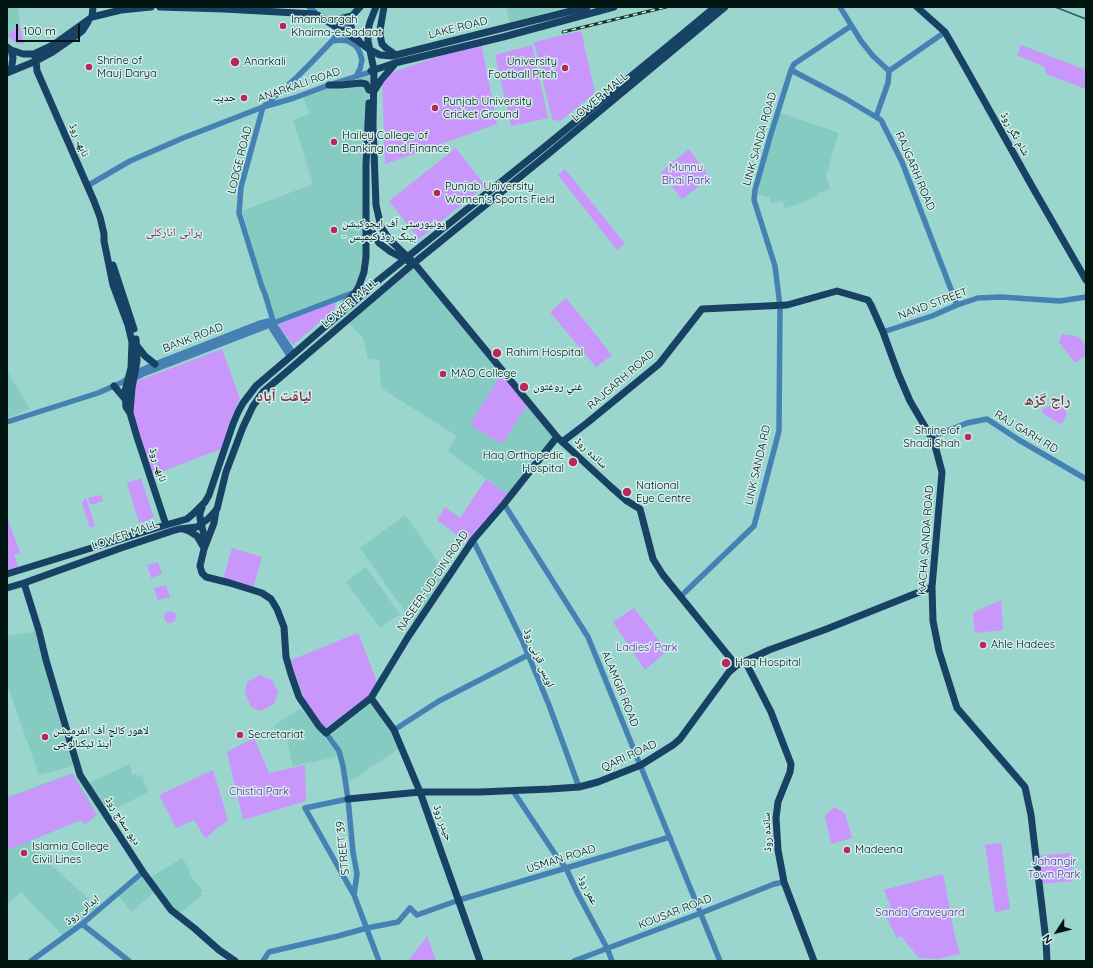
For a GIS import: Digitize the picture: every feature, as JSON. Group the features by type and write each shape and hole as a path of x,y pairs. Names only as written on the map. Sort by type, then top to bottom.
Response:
{"main road":[{"path":"92,17 93,7"},
{"path":"9,72 35,58 92,17 121,10 151,7"},
{"path":"160,7 224,9 317,15"},
{"path":"360,7 352,16 350,26 367,56 372,71"},
{"path":"318,332 355,292 364,272 366,257 366,165 372,71 368,30 376,7"},
{"path":"384,7 381,23 381,40 386,48 396,55"},
{"name":"LAKE ROAD","path":"317,15 370,50 380,55 396,55 587,7"},
{"path":"372,71 395,63 503,37 614,7"},
{"name":"LOWER MALL","path":"7,574 187,519 197,511 209,495 233,424 243,403 256,386 373,285 578,120 715,7"},
{"name":"LOWER MALL","path":"7,588 120,548 179,529 192,528 210,518 217,509 226,472 243,427 253,406 263,392 414,263 529,170 725,7"},
{"name":"شام نگر روڈ","path":"917,7 945,32 1086,280"},
{"path":"330,23 352,16"},
{"path":"9,48 35,58"},
{"path":"9,48 13,58 9,72"},
{"name":"نابھہ روڈ","path":"35,58 37,71 98,212 118,282 132,319 137,346 137,361 125,391 126,407 130,413"},
{"path":"371,91 395,63"},
{"path":"329,85 361,83 366,84 371,91 376,205 381,227 389,239 406,258"},
{"path":"366,223 379,243 386,249 414,263"},
{"name":"نابھہ روڈ","path":"104,234 104,241 113,285 124,314 132,342 129,379 130,413 166,525"},
{"name":"ساندہ روڈ","path":"414,263 560,439 611,487 627,501 640,509 653,559 663,575 731,659 738,665"},
{"name":"KACHA SANDA ROAD","path":"702,309 780,306 837,291 868,300 871,305 910,401 934,442 942,472 932,586 933,621 939,651 956,708 1024,787 1031,815 1047,961"},
{"name":"RAJGARH ROAD","path":"560,439 587,423 659,364 702,309"},
{"path":"137,346 145,356 155,364"},
{"path":"114,386 126,399"},
{"name":"NASEER-UD-DIN ROAD","path":"326,733 371,698 408,637 473,540 560,439"},
{"path":"204,548 204,535 200,513 205,502"},
{"path":"217,509 214,523 204,548 200,566 202,573 204,576 262,593 271,600 284,627 286,657 299,697 326,733"},
{"path":"187,519 194,520 201,524"},
{"path":"179,529 189,531 197,536 204,548"},
{"path":"7,568 27,568"},
{"name":"دیو سماج روڈ","path":"24,583 39,631 78,772 143,872 171,910 219,950 235,961"},
{"name":"QARI ROAD","path":"348,799 420,792 513,791 579,787 598,782 641,765 674,745 727,675 738,665 769,650 824,630 932,586"},
{"name":"ساندہ روڈ","path":"745,661 771,712 791,764 790,772 778,802 776,818 778,850 784,882 814,961"},
{"name":"حیدر روڈ","path":"371,698 394,730 420,792 480,961"}],"street":[{"path":"309,7 317,15"},
{"path":"840,7 861,41 889,71 888,83 876,117"},
{"path":"263,107 286,87 332,41 352,16"},
{"path":"791,70 794,64 798,61 851,26"},
{"path":"889,71 945,32"},
{"path":"332,41 348,41 355,45 358,49 362,60 360,69 356,76"},
{"name":"RAJGARH ROAD","path":"791,70 846,99 881,120 902,162 957,305"},
{"name":"LINK SANDA ROAD","path":"780,306 775,266 754,200 755,190 770,137 791,70"},
{"name":"ANARKALI ROAD","path":"87,186 125,164 205,129 263,107 372,71"},
{"path":"286,87 285,91 289,97 294,98"},
{"name":"LODGE ROAD","path":"263,107 241,187 239,209 262,287 261,292 271,323 292,356"},
{"name":"BANK ROAD","path":"129,379 271,323 373,285"},
{"name":"NAND STREET","path":"883,332 932,316 975,299 1001,297 1060,300 1086,297"},
{"name":"LINK SANDA RD","path":"680,597 754,526 779,431 780,306"},
{"name":"BANK ROAD","path":"7,422 114,386 155,364 260,323 271,323"},
{"name":"RAJ GARH RD","path":"931,437 967,423 987,419 1019,440 1086,479"},
{"name":"ALAMGIR ROAD","path":"504,504 588,637 720,961"},
{"name":"اویس قرنی روڈ","path":"473,540 522,640 579,787"},
{"path":"394,730 439,701 528,655"},
{"name":"STREET 39","path":"326,733 339,751 342,758 357,874 354,895"},
{"name":"عمر روڈ","path":"513,791 566,868 607,948 612,961"},
{"name":"QARI ROAD","path":"348,799 305,808 354,895"},
{"name":"USMAN ROAD","path":"367,928 398,922 410,908 418,916 459,900 670,836"},
{"name":"ابدالی روڈ","path":"31,961 82,924 143,872"},
{"name":"KOUSAR ROAD","path":"574,961 774,884 784,882"},
{"path":"354,895 379,961"},
{"path":"82,924 128,961"},
{"path":"263,961 269,952 367,928"}],"shaded area":[{"path":"7,7 18,7 20,21 7,37"},
{"path":"305,7 361,7 338,31"},
{"path":"506,7 564,7 510,23"},
{"path":"370,72 366,165 366,257 355,291 274,319 242,211 313,184 293,120 309,114 303,96"},
{"path":"778,112 839,133 826,175 830,189 817,194 818,196 785,209 782,201 771,204 769,197 755,194"},
{"name":"MAO College","path":"414,263 557,437 510,496 448,451 457,436 381,388 379,360 368,359 363,338 346,320"},
{"path":"7,371 30,409 7,418"},
{"path":"405,515 448,576 415,626 360,548"},
{"path":"366,567 400,614 380,628 346,582"},
{"name":"لاھور کالج آف انفرمیشن اینڈ ٹیکنالوجی","path":"39,631 43,661 73,766 39,775 7,684 7,636"},
{"path":"371,698 401,747 346,784 342,759 332,733"},
{"path":"300,708 338,754 338,756 293,766 287,739 280,741 274,726"},
{"path":"130,764 132,775 137,774 138,777 142,775 148,792 105,814 85,785"},
{"name":"Islamia College Civil Lines","path":"73,773 97,815 84,825 81,820 30,841 51,865 100,909 64,937 21,892 7,905 7,797"},
{"path":"182,858 191,872 189,874 203,891 200,893 202,896 177,915 156,890 132,912 117,894 143,872 148,879"}],"green space":[{"path":"19,24 24,44 17,44 8,36"},
{"name":"University Football Pitch","path":"581,31 595,93 560,121 554,120 552,119 534,42"},
{"path":"481,42 497,124 385,164 382,76"},
{"path":"532,45 548,118 511,126 495,55"},
{"path":"1021,45 1086,70 1086,89 1046,74 1045,67 1017,55"},
{"name":"Punjab University Women's Sports Field","path":"456,148 485,186 419,239 389,201"},
{"name":"Munnu Bhai Park","path":"689,149 710,178 682,199 661,172"},
{"path":"565,169 625,244 617,250 558,175"},
{"path":"566,298 612,355 596,367 550,312"},
{"path":"336,301 334,310 293,345 278,325"},
{"path":"1062,334 1080,338 1086,347 1086,355 1075,363 1059,342"},
{"path":"222,349 240,399 230,421 221,449 150,476 133,413 135,382"},
{"path":"503,371 529,402 502,444 470,425"},
{"path":"1058,401 1067,413 1062,425 1042,413 1042,410"},
{"path":"141,478 154,518 139,523 127,483"},
{"path":"486,479 510,496 470,544 437,520 445,507 460,518"},
{"path":"99,495 102,497 103,501 90,505 88,498"},
{"path":"86,498 95,526 90,528 82,504"},
{"path":"7,517 20,553 14,555 19,569 7,572"},
{"path":"232,548 262,557 253,588 223,579"},
{"path":"158,562 162,574 151,578 147,565"},
{"path":"166,585 170,597 158,600 154,588"},
{"path":"1001,600 1003,630 975,633 973,613"},
{"name":"Ladies' Park","path":"634,608 667,651 645,670 613,622"},
{"path":"170,611 174,613 176,617 174,621 170,623 166,621 164,617 166,613"},
{"path":"358,633 377,682 372,694 325,728 306,703 291,660"},
{"path":"260,675 272,680 278,692 274,704 261,711 251,707 245,692 247,682"},
{"name":"Chistia Park","path":"254,738 269,773 305,765 306,801 243,820 227,752"},
{"path":"213,770 228,820 205,838 194,820 176,828 159,795"},
{"path":"72,774 97,815 84,825 81,820 7,850 7,798"},
{"path":"834,807 845,813 852,838 831,844 825,816"},
{"path":"1001,843 1010,909 995,912 985,845"},
{"name":"Jahangir Town Park","path":"1071,853 1073,881 1039,884 1036,856"},
{"name":"Sanda Graveyard","path":"943,874 954,932 960,954 938,959 919,958 901,936 897,938 882,909 891,907 884,890"},
{"path":"427,936 436,961 408,961"}],"waterway":[{"path":"1055,7 1086,19"}],"railway":[{"path":"563,32 666,7"}],"place":[{"name":"Imambargah Khaima-e-Sadaat","path":"283,26"},
{"name":"Anarkali","path":"235,62"},
{"name":"Shrine of Mauj Darya","path":"89,67"},
{"name":"University Football Pitch","path":"565,68"},
{"name":"حدیبہ","path":"244,98"},
{"name":"Punjab University Cricket Ground","path":"435,108"},
{"name":"Hailey College of Banking and Finance","path":"334,142"},
{"name":"Punjab University Women's Sports Field","path":"437,193"},
{"name":"یونیورسٹی آف ایجوکیشن - بینک روڈ کیمپس","path":"334,230"},
{"name":"Rahim Hospital","path":"497,353"},
{"name":"MAO College","path":"443,374"},
{"name":"غني روغتون","path":"524,387"},
{"name":"Shrine of Shadi Shah","path":"968,437"},
{"name":"Haq Orthopedic Hospital","path":"573,462"},
{"name":"National Eye Centre","path":"627,492"},
{"name":"Ahle Hadees","path":"983,645"},
{"name":"Haq Hospital","path":"726,663"},
{"name":"Secretariat","path":"240,735"},
{"name":"لاھور کالج آف انفرمیشن اینڈ ٹیکنالوجی","path":"45,737"},
{"name":"Madeena","path":"847,850"},
{"name":"Islamia College Civil Lines","path":"24,853"}],"district":[{"name":"پرانی انارکلی","path":"174,232"},
{"name":"لیاقت آباد","path":"284,396"},
{"name":"راج گڑھ","path":"1047,400"}]}
